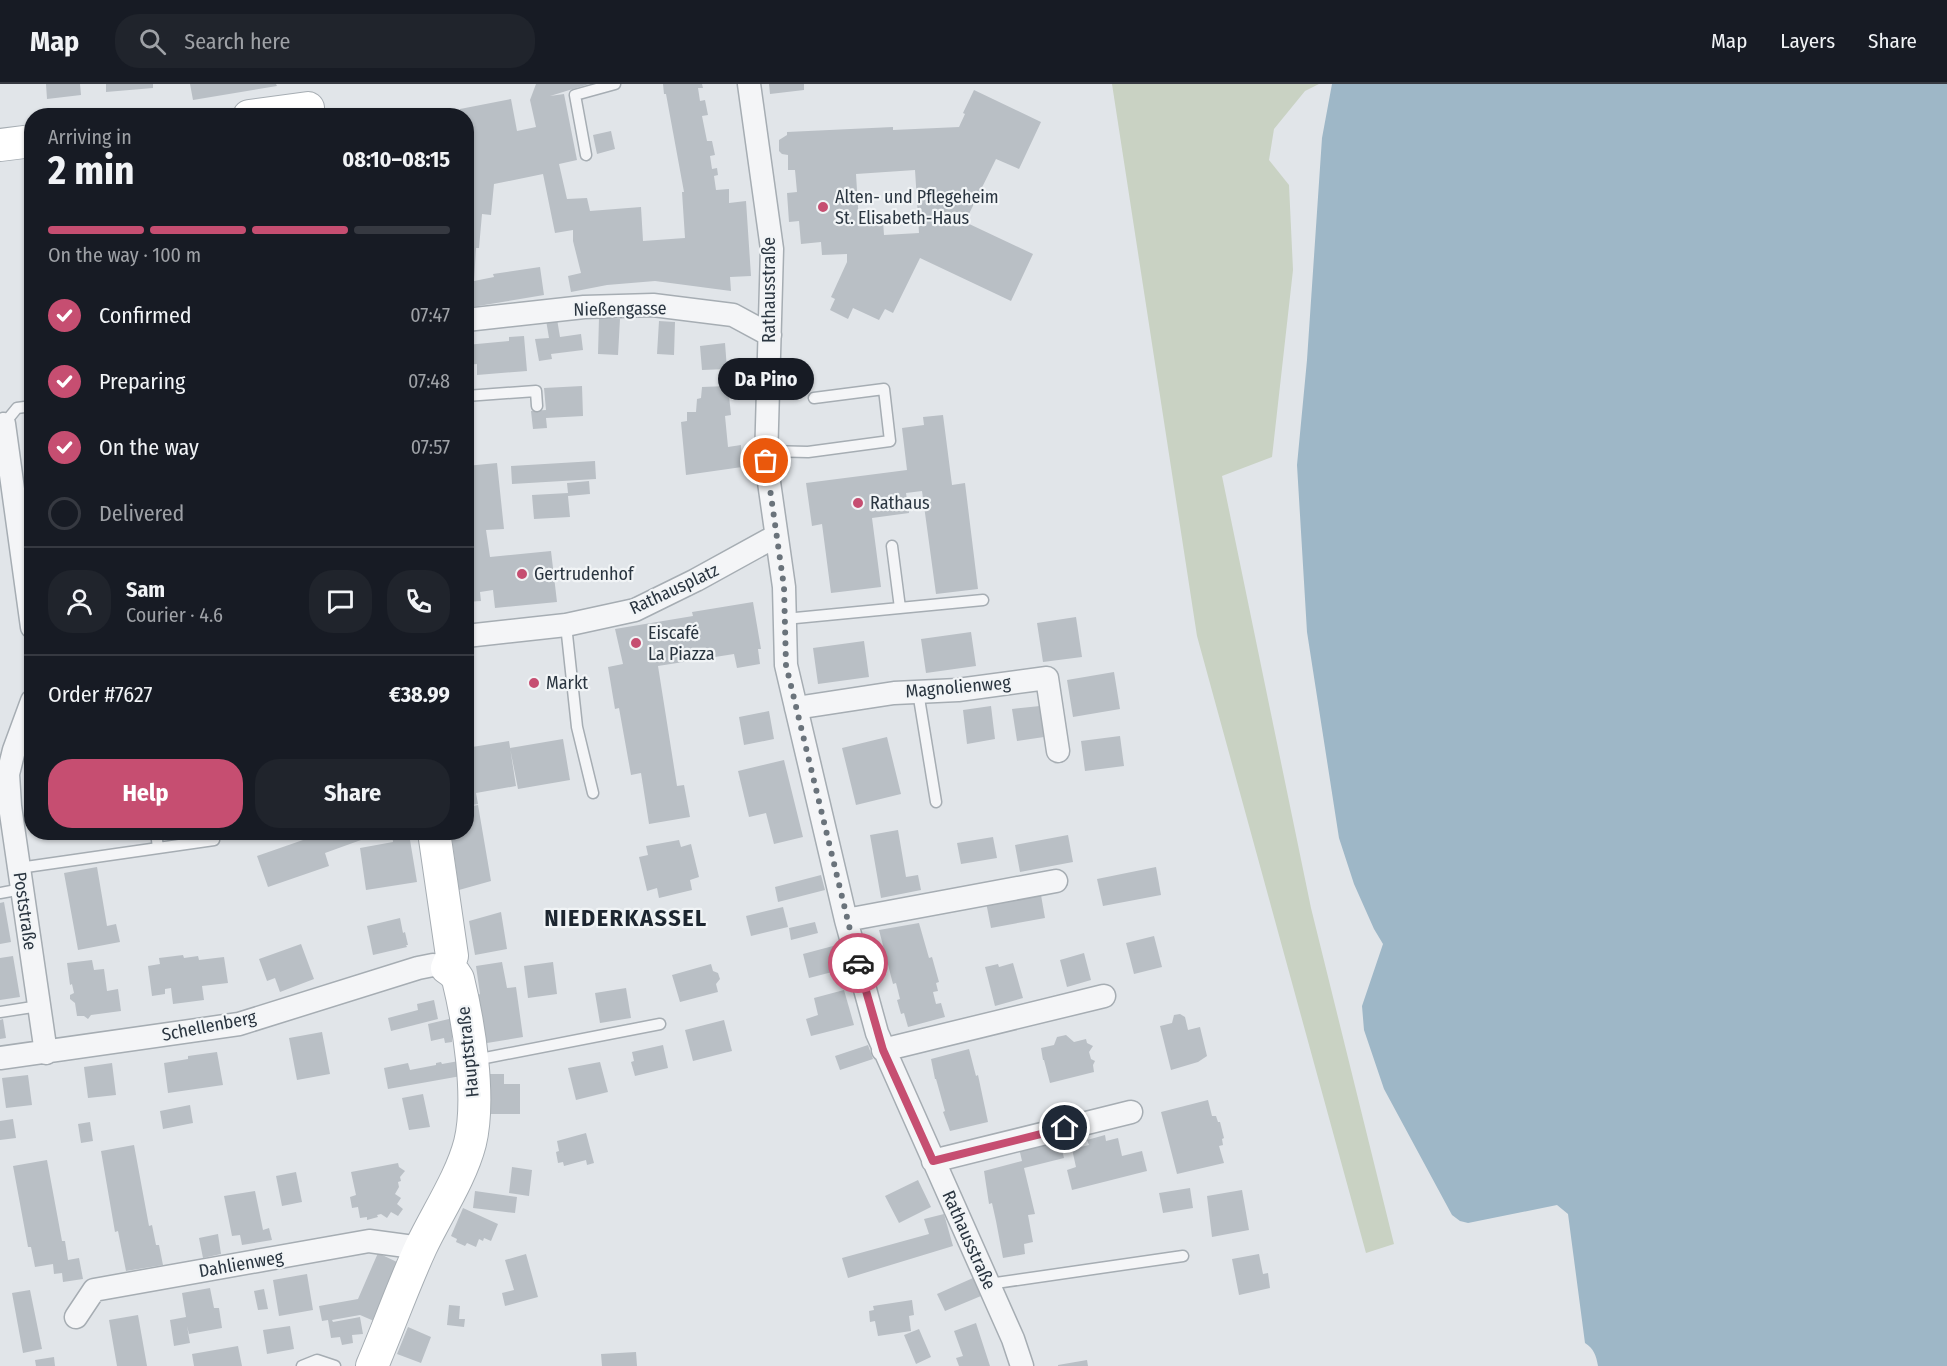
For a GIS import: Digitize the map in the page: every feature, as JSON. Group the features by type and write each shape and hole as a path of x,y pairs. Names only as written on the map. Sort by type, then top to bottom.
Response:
{"street":[{"name":"Rathausstraße","path":"749,84 772,249 767,451 784,587 786,665 846,920 883,1050 989,1284 1022,1366"},
{"path":"285,108 307,103"},
{"path":"0,145 24,142"},
{"name":"Nießengasse","path":"474,319 584,307 653,305 733,315 770,334"},
{"path":"4,424 24,569"},
{"name":"Rathausplatz","path":"474,635 566,625 635,610 776,536"},
{"name":"Magnolienweg","path":"796,708 894,693 958,690 1047,678 1058,751"},
{"name":"Poststraße","path":"24,722 8,774 14,883 39,1006 46,1053"},
{"path":"435,840 452,956 447,968"},
{"path":"846,920 1056,881"},
{"name":"Schellenberg","path":"0,1058 239,1024 418,968 433,965 447,968"},
{"name":"Hauptstraße","path":"372,1366 421,1248 454,1182 470,1143 475,1093 472,1060 458,979 447,968"},
{"path":"883,1050 1104,996"},
{"path":"933,1161 1131,1112"},
{"name":"Dahlienweg","path":"76,1317 94,1290 369,1241 421,1248"}],"lane":[{"path":"586,155 575,95 615,84"},
{"path":"767,451 808,452 890,441 884,389 814,398"},
{"path":"474,395 536,391 537,406"},
{"path":"4,424 17,408 24,407"},
{"path":"892,546 900,608"},
{"path":"785,619 983,600"},
{"path":"566,625 577,727 593,793"},
{"path":"918,692 936,802"},
{"path":"157,840 158,848"},
{"path":"14,883 158,848 214,840"},
{"path":"0,1012 39,1006"},
{"path":"472,1060 660,1024"},
{"path":"989,1284 1183,1256"},
{"path":"303,1366 317,1360 334,1366"}],"green space":[{"path":"1112,84 1319,84 1305,91 1274,129 1269,160 1289,185 1293,270 1272,457 1222,476 1311,908 1394,1244 1366,1253 1197,636"}],"water":[{"path":"1332,84 1947,84 1947,1366 1598,1366 1594,1353 1585,1343 1568,1214 1557,1205 1468,1223 1460,1221 1452,1215 1384,1089 1364,1030 1362,1006 1383,944 1354,884 1339,838 1307,632 1297,465 1307,360 1322,138"}],"building":[{"path":"46,84 80,84 81,95 47,99"},
{"path":"106,84 153,84 153,88 106,92"},
{"path":"190,84 276,84 277,86 193,100"},
{"path":"536,84 589,84 550,96 564,94 577,160 559,164 567,199 587,198 590,211 641,207 643,241 685,238 682,192 684,192 663,84 702,84 703,88 698,88 700,101 705,100 708,115 702,116 707,141 712,141 715,155 710,156 712,169 717,168 718,175 714,176 716,190 729,189 729,203 746,201 751,276 730,277 731,291 655,281 607,285 571,292 568,276 581,273 573,241 573,230 555,233 543,174 494,184 491,215 482,214 479,248 476,248 474,281 474,108 465,108 511,99 517,131 536,127 530,100"},
{"path":"769,84 804,84 804,90 770,94"},
{"name":"Alten- und Pflegeheim St. Elisabeth-Haus","path":"974,90 1041,122 1019,169 996,159 965,222 1033,254 1011,301 920,258 893,313 885,309 879,320 853,308 848,319 830,310 835,299 831,297 847,262 847,254 822,255 821,242 801,244 799,221 789,222 787,193 797,192 795,170 788,170 788,155 779,151 779,140 787,135 787,132 893,127 893,130 959,127 965,114 963,113","holes":["915,170 919,233 884,235 883,221 859,223 856,174"]},
{"path":"611,131 615,149 597,154 593,135"},
{"path":"540,267 544,295 474,307 474,281 494,277 493,274"},
{"path":"599,318 620,319 618,355 598,354"},
{"path":"557,319 560,337 581,334 583,350 551,354 552,359 539,361 535,339 549,338 546,320"},
{"path":"659,321 675,322 674,355 657,354"},
{"path":"524,336 527,371 477,375 477,364 474,364 474,344 509,341 509,337"},
{"path":"725,343 727,369 702,370 700,346"},
{"path":"582,386 583,416 546,418 547,428 533,429 531,411 546,410 544,388"},
{"path":"728,386 731,415 725,416 728,447 741,445 742,467 686,475 681,422 687,421 687,412 696,412 697,399 701,398 702,387"},
{"name":"Rathaus","path":"943,415 952,485 965,483 978,589 936,594 922,491 906,493 909,513 872,518 881,587 831,593 822,524 812,526 806,483 907,470 902,428 924,425 923,417"},
{"path":"595,461 596,479 512,484 511,466"},
{"path":"497,463 504,529 486,530 490,557 551,551 557,602 495,608 493,590 480,592 481,601 474,601 474,465"},
{"path":"589,481 590,494 568,496 570,517 534,519 532,495 568,493 567,483"},
{"path":"753,602 761,649 758,649 760,664 737,668 734,654 658,666 677,786 684,785 690,817 649,824 641,773 631,775 619,708 615,709 608,667 623,664 615,629 693,616 692,612"},
{"path":"1076,617 1082,657 1043,662 1037,623"},
{"path":"971,632 976,666 926,673 921,639"},
{"path":"864,641 869,677 818,684 813,648"},
{"path":"1114,672 1120,709 1073,717 1067,680"},
{"path":"991,706 995,739 967,744 963,710"},
{"path":"1040,706 1044,737 1017,741 1012,709"},
{"path":"769,711 774,739 744,745 739,717"},
{"path":"1120,736 1124,766 1085,771 1081,741"},
{"path":"887,737 901,794 856,805 842,748"},
{"path":"563,739 570,780 518,789 510,748"},
{"path":"509,741 516,786 476,793 478,804 474,805 474,747"},
{"path":"784,760 803,837 774,844 766,813 749,817 738,771"},
{"path":"478,805 491,881 459,890 452,840 474,840 474,806"},
{"path":"898,830 906,877 918,875 921,890 881,898 870,835"},
{"path":"1068,835 1073,862 1020,872 1015,845"},
{"path":"993,837 997,858 961,864 957,843"},
{"path":"303,840 361,840 325,853 329,866 268,887 257,856"},
{"path":"393,840 410,840 417,882 366,890 360,848 393,842"},
{"path":"679,840 681,847 691,844 699,877 690,880 692,890 659,898 657,888 647,891 639,857 648,855 646,846"},
{"path":"97,867 107,926 116,924 120,942 78,950 64,873"},
{"path":"1156,867 1161,895 1103,906 1097,879"},
{"path":"821,875 825,890 778,902 775,887"},
{"path":"1041,895 1045,918 991,928 986,902"},
{"path":"4,902 11,942 0,944 0,903"},
{"path":"783,907 788,927 751,936 746,916"},
{"path":"501,912 507,949 475,955 469,921"},
{"path":"400,918 407,947 373,955 367,926"},
{"path":"815,922 818,933 791,940 789,928"},
{"path":"919,923 939,982 936,983 938,991 933,992 936,1004 941,1003 945,1017 908,1027 904,1013 901,1014 896,983 893,984 879,930"},
{"path":"1154,936 1162,967 1134,974 1126,943"},
{"path":"301,944 314,979 280,992 275,978 267,981 259,959"},
{"path":"833,946 840,970 809,978 803,954"},
{"path":"1084,953 1091,980 1067,987 1060,960"},
{"path":"183,955 184,958 198,956 199,960 224,957 228,983 202,986 204,1000 173,1004 171,988 165,989 165,994 152,996 148,966 160,964 159,958"},
{"path":"13,956 20,997 0,1000 0,958"},
{"path":"92,960 94,970 104,969 107,991 118,989 121,1011 91,1015 88,1019 84,1016 77,1016 75,1003 70,999 70,995 74,993 72,984 70,985 67,963"},
{"path":"502,962 507,988 516,987 523,1037 487,1043 478,995 480,994 476,966"},
{"path":"553,962 557,994 528,998 524,966"},
{"path":"1013,963 1023,998 995,1006 985,967 998,964 999,967"},
{"path":"711,964 713,971 718,973 720,979 716,984 718,992 680,1002 672,975"},
{"path":"626,988 631,1018 600,1023 595,993"},
{"path":"844,990 854,1025 811,1036 806,1019 818,1015 814,998"},
{"path":"434,1000 438,1019 391,1031 388,1018 418,1010 417,1004"},
{"path":"1180,1014 1185,1017 1188,1030 1200,1027 1207,1056 1198,1062 1171,1070 1160,1026 1172,1023 1174,1015"},
{"path":"453,1018 456,1035 452,1036 452,1042 445,1043 444,1038 431,1041 428,1024"},
{"path":"3,1019 6,1038 0,1039 0,1020"},
{"path":"724,1020 732,1051 693,1061 685,1030"},
{"path":"322,1032 330,1074 297,1080 289,1038"},
{"path":"1066,1035 1074,1042 1086,1039 1087,1043 1093,1046 1089,1052 1091,1059 1095,1061 1094,1072 1050,1083 1041,1048 1054,1045 1057,1037"},
{"path":"663,1045 668,1068 635,1076 631,1062 634,1061 632,1052"},
{"path":"868,1045 873,1059 840,1070 835,1056"},
{"path":"969,1049 976,1076 978,1075 988,1122 950,1131 943,1112 945,1111 931,1059"},
{"path":"217,1052 223,1085 168,1093 164,1063 188,1059 188,1056"},
{"path":"459,1061 461,1076 388,1089 384,1068 408,1063 410,1070 441,1062 442,1064"},
{"path":"600,1062 608,1092 576,1100 568,1068"},
{"path":"112,1063 116,1095 88,1098 84,1067"},
{"path":"490,1074 504,1074 504,1084 520,1084 520,1114 491,1114"},
{"path":"28,1075 32,1105 6,1108 2,1078"},
{"path":"423,1094 430,1127 409,1130 402,1098"},
{"path":"1208,1100 1212,1116 1216,1116 1220,1122 1224,1138 1222,1139 1223,1145 1219,1146 1224,1163 1177,1174 1161,1112"},
{"path":"190,1105 193,1123 163,1129 160,1111"},
{"path":"13,1119 16,1138 0,1140 0,1121"},
{"path":"90,1122 93,1141 81,1143 78,1124"},
{"path":"586,1133 594,1163 587,1165 586,1160 564,1166 563,1162 558,1163 557,1141"},
{"path":"1105,1135 1106,1141 1118,1138 1122,1156 1142,1151 1147,1171 1072,1190 1067,1170 1076,1167 1072,1149 1089,1145 1087,1140"},
{"path":"1059,1138 1064,1158 1024,1168 1035,1214 1028,1215 1033,1242 1024,1244 1025,1254 1003,1258 992,1203 989,1204 984,1171 1022,1161 1019,1148"},
{"path":"134,1145 149,1226 152,1225 163,1265 126,1271 118,1231 115,1232 101,1151"},
{"path":"47,1160 62,1241 65,1241 68,1260 79,1258 83,1279 63,1282 62,1273 54,1274 53,1264 35,1267 31,1247 28,1247 13,1166"},
{"path":"398,1163 399,1167 405,1171 400,1177 401,1181 398,1182 399,1187 395,1194 401,1198 397,1204 403,1209 398,1216 391,1212 387,1218 381,1214 367,1220 367,1217 360,1218 358,1207 352,1208 350,1197 356,1195 351,1172"},
{"path":"512,1167 532,1170 529,1196 509,1193"},
{"path":"296,1172 302,1202 282,1206 276,1176"},
{"path":"918,1180 931,1207 899,1223 885,1196"},
{"path":"1190,1188 1193,1208 1163,1213 1159,1193"},
{"path":"1242,1190 1249,1230 1212,1237 1207,1196"},
{"path":"255,1191 263,1230 269,1228 272,1240 242,1245 240,1235 232,1236 224,1196"},
{"path":"475,1191 517,1197 515,1213 473,1208"},
{"path":"463,1208 498,1224 491,1241 484,1238 483,1241 479,1239 476,1247 456,1242 457,1239 451,1236"},
{"path":"944,1214 953,1246 848,1278 842,1258 929,1234 924,1219"},
{"path":"218,1234 221,1254 203,1258 199,1238"},
{"path":"378,1253 399,1263 374,1321 360,1315 332,1320 333,1322 360,1317 363,1334 352,1335 353,1343 342,1345 340,1337 331,1338 328,1320 322,1321 319,1306 358,1299"},
{"path":"526,1254 538,1297 505,1306 502,1293 514,1290 505,1260"},
{"path":"1259,1254 1263,1274 1268,1273 1270,1288 1239,1295 1232,1259"},
{"path":"307,1274 313,1310 279,1316 273,1280"},
{"path":"973,1278 981,1296 945,1311 937,1294"},
{"path":"210,1288 214,1308 219,1308 222,1328 189,1334 187,1326 190,1343 174,1346 170,1320 186,1317 182,1293"},
{"path":"264,1289 268,1309 258,1310 254,1291"},
{"path":"30,1290 42,1349 23,1353 12,1293"},
{"path":"912,1300 914,1315 909,1316 911,1331 878,1336 875,1321 870,1322 869,1311 874,1310 873,1306"},
{"path":"449,1305 460,1306 459,1319 465,1319 464,1327 447,1325"},
{"path":"138,1315 147,1366 117,1366 109,1320"},
{"path":"976,1323 990,1366 959,1366 956,1358 963,1356 954,1331"},
{"path":"290,1326 294,1349 267,1354 263,1330"},
{"path":"408,1327 431,1337 421,1363 397,1354"},
{"path":"919,1329 931,1357 916,1364 904,1335"},
{"path":"238,1346 242,1366 194,1366 192,1354"},
{"path":"636,1352 637,1366 602,1366 601,1354"},
{"path":"54,1357 55,1366 36,1366 35,1360"},
{"path":"1087,1360 1088,1366 1058,1366 1058,1365"}],"way so far":[{"path":"766,461 784,587 786,665 858,963"}],"place":[{"name":"Alten- und Pflegeheim St. Elisabeth-Haus","path":"823,207"},
{"name":"Da Pino","path":"766,461"},
{"name":"Rathaus","path":"858,503"},
{"name":"Gertrudenhof","path":"522,574"},
{"name":"Eiscafé La Piazza","path":"636,643"},
{"name":"Markt","path":"534,683"}],"district":[{"name":"NIEDERKASSEL","path":"626,918"}],"route":[{"path":"858,963 883,1050 933,1161 1065,1128"}]}
